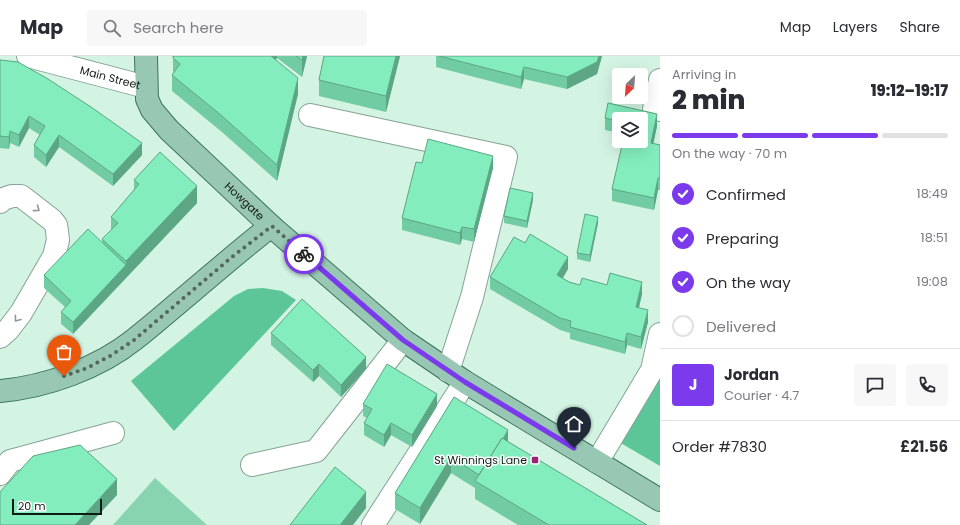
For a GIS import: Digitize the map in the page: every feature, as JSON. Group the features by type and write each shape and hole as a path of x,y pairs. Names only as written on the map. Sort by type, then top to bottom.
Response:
{"main road":[{"name":"Howgate","path":"146,56 147,99 152,110 169,130 272,226 403,340 457,377 660,500"},
{"path":"0,391 14,390 52,380 87,368 110,356 134,340 232,257 272,226"}],"street":[{"name":"Main Street","path":"28,56 146,87"},
{"path":"660,80 654,109 660,110"},
{"path":"310,115 506,157 472,296 457,377 373,525"},
{"path":"0,202 3,199 12,196 21,196 52,220 56,225 58,240 54,256 21,314 0,337"},
{"path":"597,462 652,370 660,334"},
{"path":"252,465 316,451 403,340"},
{"path":"0,474 10,461 113,433"}],"green space":[{"path":"263,288 282,291 296,300 174,431 131,381 234,296 248,289"},
{"path":"660,372 660,466 619,442"},
{"path":"155,478 207,525 113,525"}],"building":[{"path":"173,56 271,56 298,78 277,165 222,116 172,75 180,64 173,58"},
{"path":"296,56 303,56 302,60"},
{"path":"324,56 396,56 386,96 319,80"},
{"path":"439,56 599,56 597,62 567,77 524,67 521,77"},
{"path":"0,60 18,62 48,79 142,143 113,174 59,135 46,155 34,145 45,126 29,116 19,135 10,131 9,137 0,136"},
{"path":"608,103 657,114 651,143 660,145 660,178 658,178 654,198 612,189 621,148 648,148 648,112 612,112 612,120 605,118"},
{"path":"428,139 493,156 474,229 462,227 460,233 402,218 416,162 422,163"},
{"path":"160,152 197,186 126,261 102,239 118,223 111,217 139,184 134,180"},
{"path":"510,188 533,193 527,221 504,216"},
{"path":"585,214 598,217 590,255 577,253"},
{"path":"88,229 126,265 73,322 61,312 71,301 44,275"},
{"path":"530,234 568,257 557,275 569,282 580,285 582,278 607,285 610,273 642,282 636,307 648,310 641,337 627,333 625,342 570,327 571,321 560,318 490,277 514,237 525,243"},
{"path":"302,299 366,357 341,385 319,364 313,370 271,333"},
{"path":"387,364 437,394 412,435 391,423 384,435 364,423 372,409 363,404"},
{"path":"454,397 508,430 479,475 451,457 420,508 395,493"},
{"path":"502,438 647,525 549,525 475,481"},
{"path":"80,445 117,479 75,525 0,525 0,492 33,456"},
{"path":"335,467 366,492 340,525 290,525"}],"way so far":[{"path":"64,376 87,368 110,356 134,340 232,257 272,226 304,254"}],"place":[{"name":"St Winnings Lane","path":"535,460"}],"route":[{"path":"304,254 403,340 465,382 574,448"}]}
